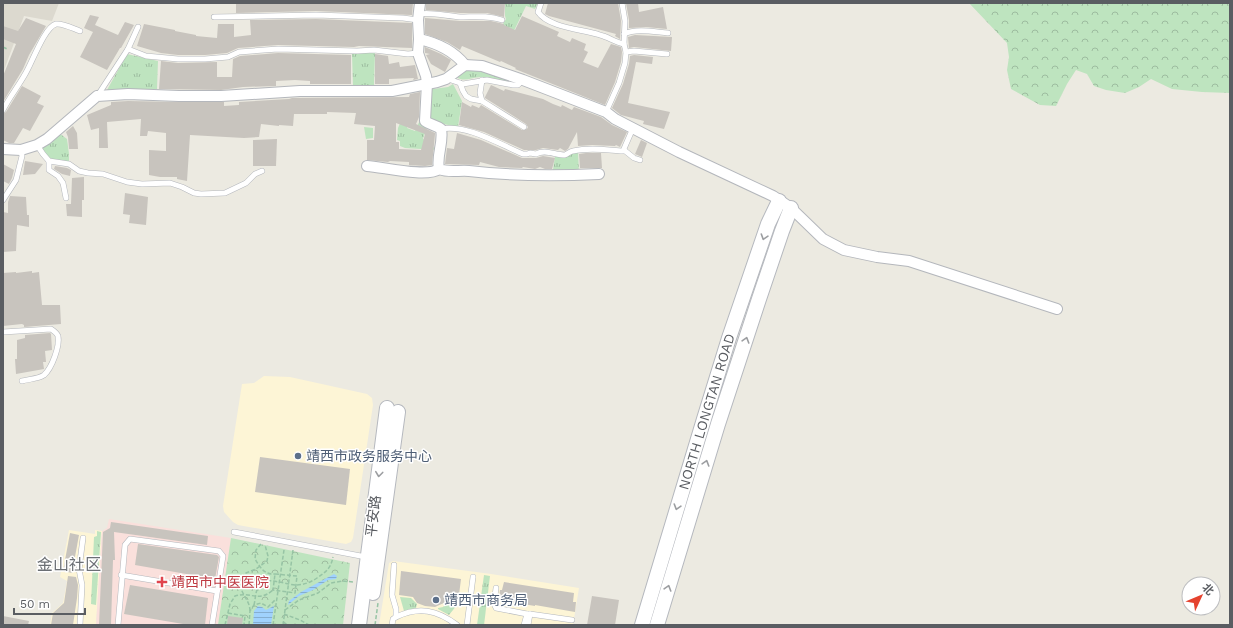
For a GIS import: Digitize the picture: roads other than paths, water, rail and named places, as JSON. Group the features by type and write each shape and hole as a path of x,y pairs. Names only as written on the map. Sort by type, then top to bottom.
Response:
{"main road":[{"name":"NORTH LONGTAN ROAD","path":"642,625 729,338 768,224 779,201"},
{"name":"NORTH LONGTAN ROAD","path":"657,625 718,424 759,298 791,208"},
{"name":"平安路","path":"368,625 373,559 392,410"},
{"name":"平安路","path":"359,625 373,559"}],"street":[{"path":"420,3 418,17 418,53 428,83 425,121 428,124 441,128 438,164 439,169"},
{"path":"419,39 441,46 450,51 465,65 482,66 606,112 615,119 679,152 763,190 791,208 823,239 844,250 877,257 909,261 1057,309"},
{"path":"3,149 21,150 37,145 47,139 97,96 128,94 221,96 300,91 392,91 446,79 465,65"},
{"path":"367,166 421,172 435,172 439,169"},
{"path":"439,169 443,171 468,171 493,174 599,174"}],"lane":[{"path":"541,3 538,12 544,18 564,27 600,35 624,44"},
{"path":"606,112 622,74 626,52 624,44 625,21 622,3"},
{"path":"214,17 316,15 403,18 418,17 435,13 462,17 488,17 502,20"},
{"path":"3,110 24,77 50,28 57,24 80,31"},
{"path":"97,96 128,49 138,27"},
{"path":"624,34 628,32 642,31 668,33"},
{"path":"128,49 146,56 205,60 228,58 239,52 278,49 374,50 408,54 418,53"},
{"path":"626,52 634,51 667,54"},
{"path":"446,79 460,83 482,80 513,85 518,85 523,80"},
{"path":"482,80 480,92 482,101"},
{"path":"460,83 466,96 471,99 482,101 524,127"},
{"path":"441,128 463,129 470,131 526,154 545,152 565,155 572,151 610,149 621,151 624,150 634,158 640,160"},
{"path":"624,150 633,128"},
{"path":"37,145 49,161 49,170 58,176 63,183 66,198"},
{"path":"3,200 16,180 22,156 21,150"},
{"path":"49,161 69,164 88,173 103,174 127,182 142,184 170,183 200,194 226,193 246,183 255,174 262,171"},
{"path":"3,332 51,329 56,332 58,336 56,352 53,362 48,370 39,377 22,381"},
{"path":"234,532 373,559"},
{"path":"80,625 82,585 79,569 83,538"},
{"path":"118,625 121,575 125,545 130,539 219,551 223,556 212,625"},
{"path":"394,565 392,595 396,609 396,617"},
{"path":"121,575 217,591"},
{"path":"466,625 473,577"},
{"path":"496,588 494,604 496,608 572,620"},
{"path":"392,625 393,619 396,617 420,610 435,612 457,625"},
{"path":"524,625 528,614"},
{"path":"528,614 528,625"}],"water":[{"path":"334,574 337,576 336,579 328,580 313,590 299,596 288,605 289,601 301,592"},
{"path":"258,606 266,610 274,606 271,625 253,625 254,611"}],"place":[{"name":"靖西市政务服务中心","path":"298,456"},
{"name":"靖西市中医医院","path":"162,582"},
{"name":"靖西市商务局","path":"436,600"}],"district":[{"name":"金山社区","path":"69,564"}]}
